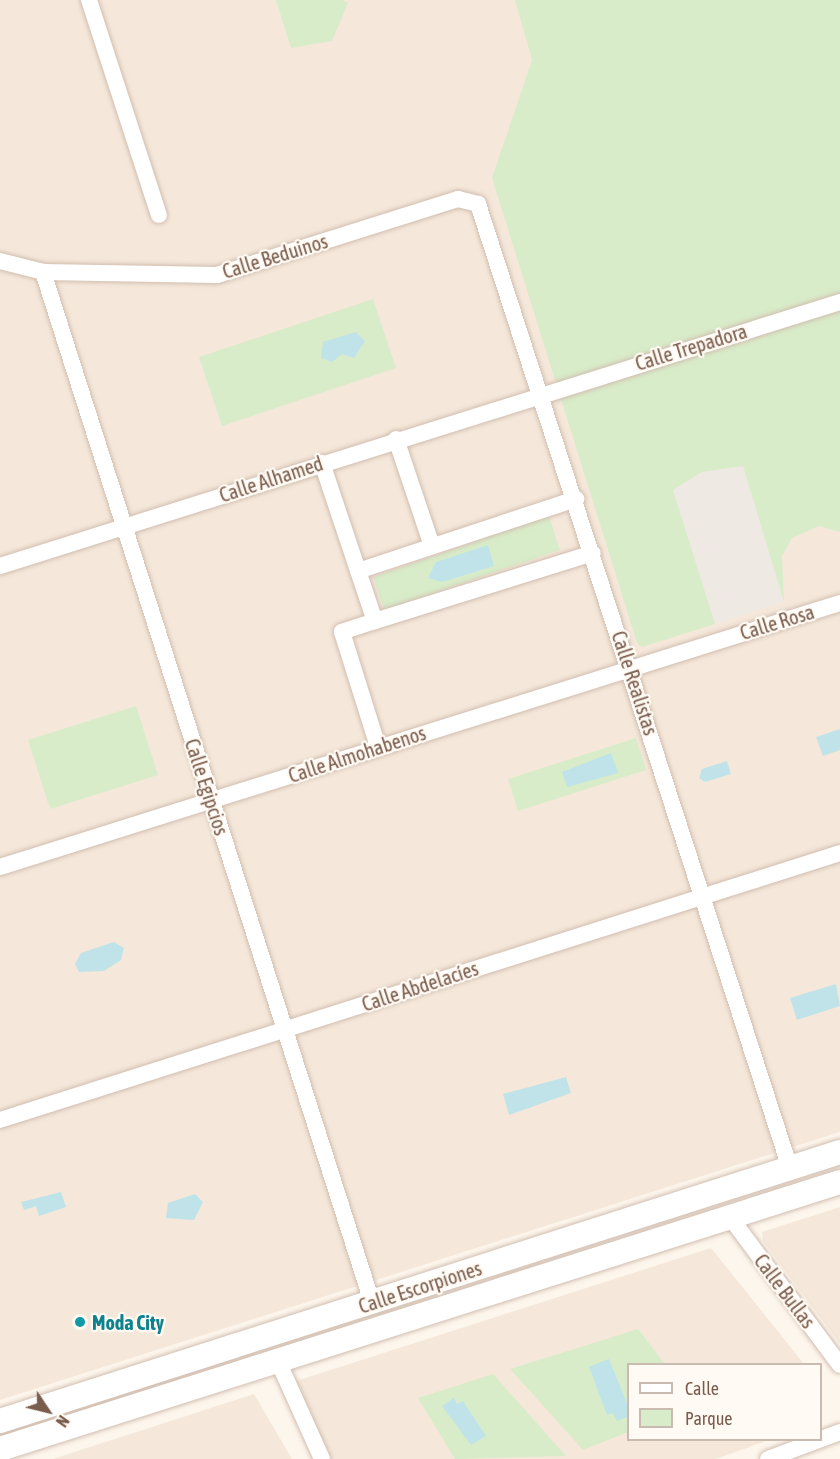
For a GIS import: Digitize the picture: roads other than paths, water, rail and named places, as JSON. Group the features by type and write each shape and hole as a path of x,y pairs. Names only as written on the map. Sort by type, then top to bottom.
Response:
{"street":[{"path":"89,0 159,215"},
{"name":"Calle Beduinos","path":"0,261 43,272 217,275 459,199 474,201"},
{"name":"Calle Realistas","path":"474,201 484,213 790,1168"},
{"name":"Calle Egipcios","path":"43,272 372,1302"},
{"name":"Calle Trepadora","path":"542,392 840,302"},
{"name":"Calle Alhamed","path":"0,566 542,392"},
{"path":"396,439 432,546"},
{"path":"322,463 375,621"},
{"path":"358,571 576,499"},
{"path":"378,747 342,632 593,554"},
{"name":"Calle Rosa","path":"715,641 840,603"},
{"name":"Calle Almohabenos","path":"0,867 715,641"},
{"name":"Calle Abdelacíes","path":"0,1120 703,895 840,854"},
{"name":"Calle Escorpiones","path":"0,1421 840,1152"},
{"name":"Calle Escorpiones","path":"0,1449 840,1182"},
{"name":"Calle Bullas","path":"730,1217 840,1365"},
{"path":"278,1361 322,1459"},
{"path":"822,1439 840,1432"},
{"path":"768,1459 816,1441"}],"water":[{"path":"356,332 365,341 354,358 342,354 332,362 321,358 323,342"},
{"path":"488,545 494,566 442,582 428,578 436,562"},
{"path":"840,729 840,750 823,756 816,737"},
{"path":"611,753 618,773 567,787 562,772"},
{"path":"727,761 731,774 705,782 699,778 702,769"},
{"path":"114,942 124,948 121,960 104,971 79,972 75,964 81,953"},
{"path":"836,984 840,1006 797,1020 790,998"},
{"path":"566,1077 571,1093 509,1115 503,1094"},
{"path":"61,1192 66,1207 39,1216 36,1206 24,1210 21,1202"},
{"path":"195,1194 203,1202 194,1220 166,1218 168,1203"},
{"path":"609,1359 627,1404 627,1417 617,1421 613,1413 607,1415 589,1367"},
{"path":"454,1398 457,1404 463,1401 486,1436 471,1445 442,1406"}],"place":[{"name":"Moda City","path":"80,1322"}]}
